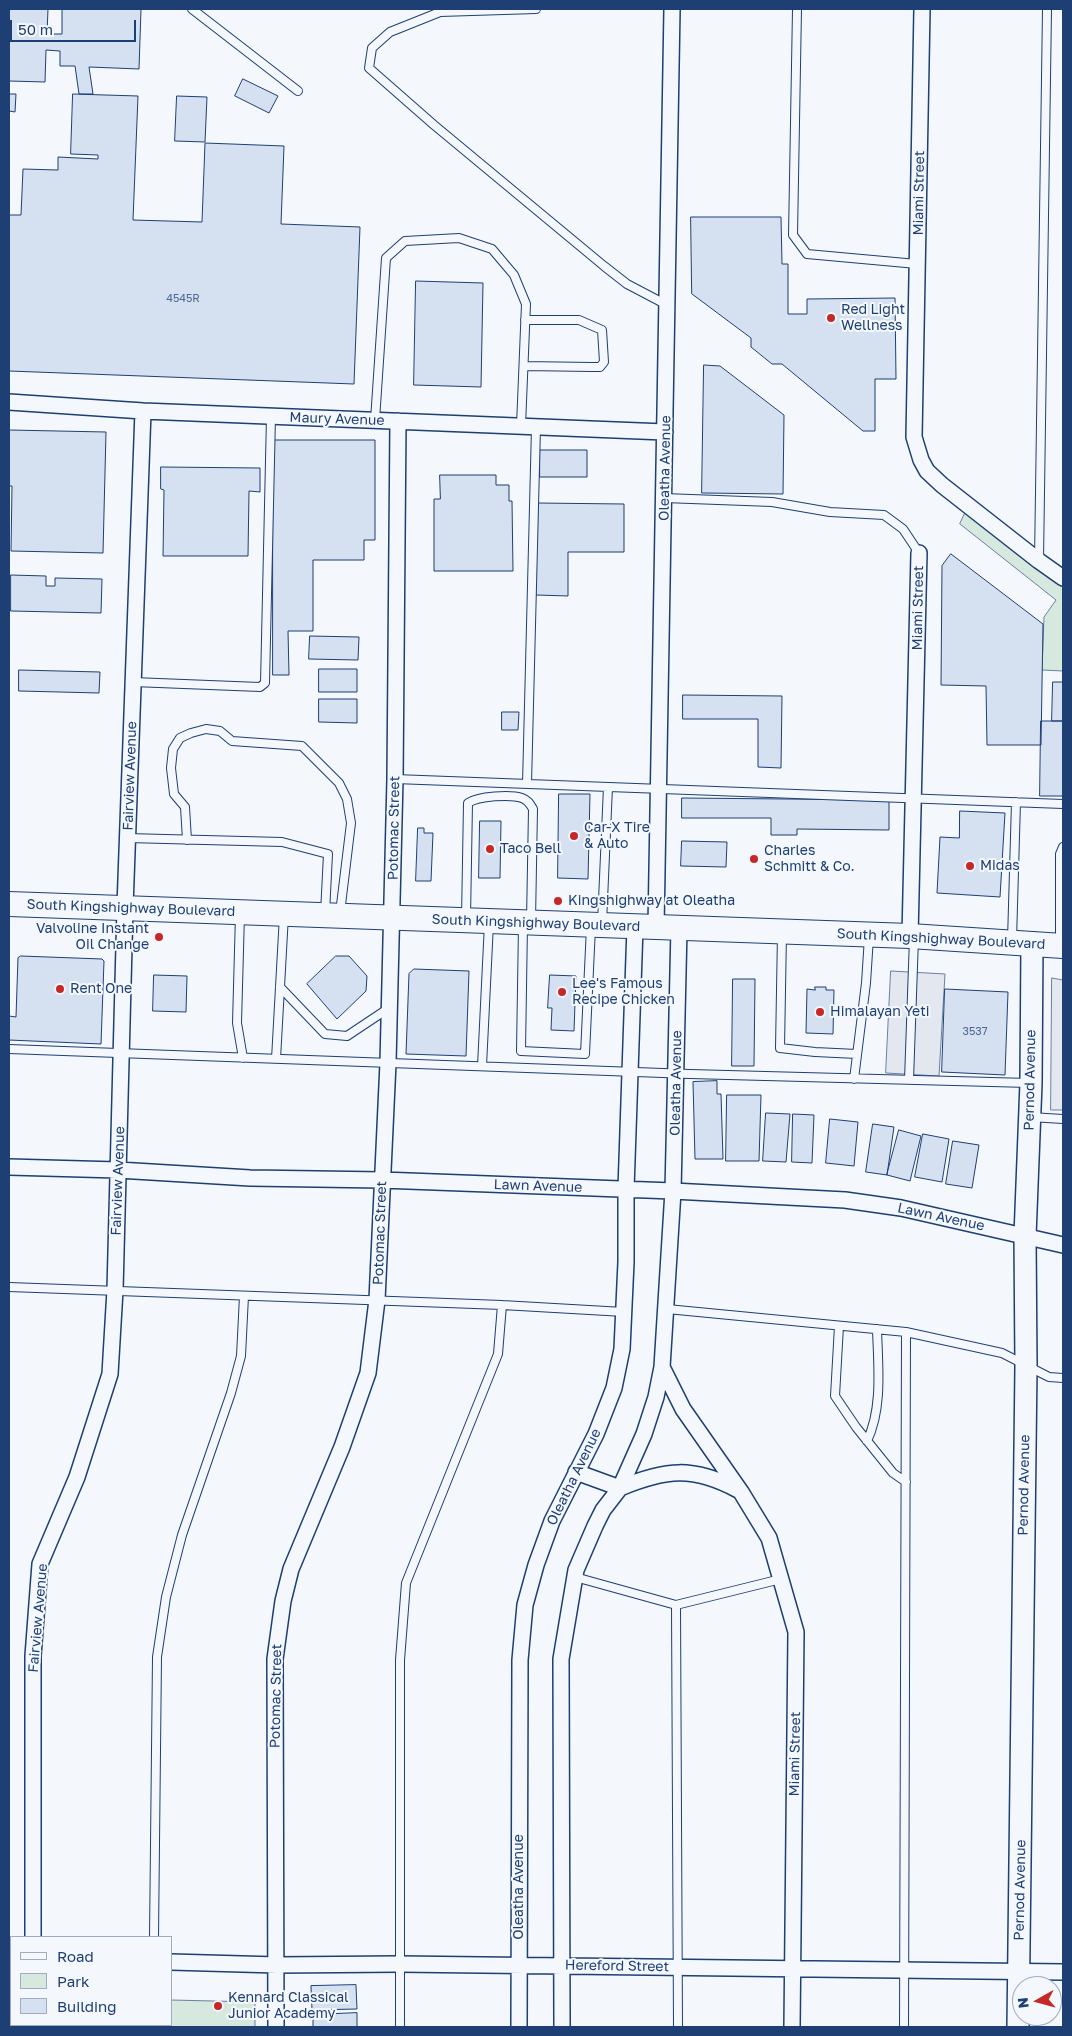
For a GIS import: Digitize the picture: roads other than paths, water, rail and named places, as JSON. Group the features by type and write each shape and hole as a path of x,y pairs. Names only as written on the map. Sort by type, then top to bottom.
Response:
{"main road":[{"name":"South Kingshighway Boulevard","path":"9,904 869,934 1062,946"}],"street":[{"name":"Oleatha Avenue","path":"562,2027 561,1659 575,1577 603,1510 620,1488 644,1434 656,1397 662,1367 667,1309 676,1074 657,927 672,9"},
{"name":"Miami Street","path":"922,9 914,437 921,460 927,470 942,485 1063,578"},
{"name":"Maury Avenue","path":"9,402 143,411 665,432"},
{"name":"Fairview Avenue","path":"33,1936 33,1656 40,1564 77,1477 110,1374 115,1290 127,838 143,411"},
{"name":"Potomac Street","path":"276,2027 275,1659 283,1601 291,1569 342,1447 368,1373 377,1300 388,1063 396,779 398,421"},
{"name":"Miami Street","path":"912,936 919,553"},
{"name":"Oleatha Avenue","path":"519,2027 520,1660 525,1605 536,1565 552,1521 596,1434 614,1388 622,1349 629,1072 657,927"},
{"name":"Pernod Avenue","path":"1018,2027 1026,1367 1025,1236 1031,1083 1022,943"},
{"name":"Lawn Avenue","path":"9,1167 118,1170 250,1178 382,1180 626,1189 845,1200 901,1208 1063,1245"},
{"name":"Miami Street","path":"662,1367 683,1409 741,1492 769,1538 796,1632 792,2027"},
{"path":"576,1472 620,1488"},
{"name":"Miami Street","path":"620,1488 647,1477 666,1473 682,1473 701,1474 720,1480 741,1492"},
{"name":"Hereford Street","path":"172,1962 277,1965 400,1964 1063,1972"}],"lane":[{"path":"192,9 298,91"},
{"path":"536,9 440,12 390,32 372,48 369,68 434,125 626,284 667,305"},
{"path":"797,9 793,235 807,254 917,264"},
{"path":"1039,561 1047,9"},
{"path":"375,420 386,258 405,241 459,238 492,249 514,275 526,304 521,426"},
{"path":"524,366 600,367 604,362 602,330 579,320 525,320"},
{"path":"133,682 260,687 265,683 271,416"},
{"path":"527,784 536,427"},
{"name":"Miami Street","path":"664,498 772,502 830,512 884,515 903,529 919,553"},
{"path":"187,840 185,806 174,794 171,768 173,749 180,738 206,729 220,731 232,741 302,746 339,783 347,799 351,823 333,915"},
{"path":"396,779 1063,804"},
{"path":"482,1066 477,921 466,809 468,803 482,797 516,797 524,798 533,809 522,994 521,1051 585,1054 588,995 608,787"},
{"path":"1016,802 1022,943"},
{"path":"127,838 282,842 328,854 333,915"},
{"path":"1062,946 1060,854 1063,847"},
{"path":"240,912 236,1022 243,1058"},
{"path":"276,1059 284,913"},
{"path":"782,931 780,1048 857,1054"},
{"path":"854,1079 866,983 869,934"},
{"path":"909,1080 912,936"},
{"path":"280,987 325,1034 347,1036 389,1008"},
{"path":"9,1049 676,1074 1031,1083"},
{"path":"1030,1117 1063,1119"},
{"path":"9,1287 502,1305 624,1312"},
{"path":"154,1936 157,1658 166,1597 182,1535 231,1393 241,1356 244,1296"},
{"path":"400,2027 400,1660 401,1627 406,1583 498,1354 502,1305"},
{"path":"667,1309 906,1332 1002,1353 1026,1367 1049,1377 1063,1378"},
{"path":"839,1326 835,1396 867,1441 893,1472 906,1482"},
{"path":"867,1441 872,1430 878,1388 877,1329"},
{"path":"904,2027 906,1332"},
{"path":"575,1577 676,1605 781,1579"},
{"path":"676,1605 678,2027"}],"place":[{"name":"Red Light Wellness","path":"831,318"},
{"name":"Car-X Tire & Auto","path":"574,836"},
{"name":"Taco Bell","path":"490,849"},
{"name":"Charles Schmitt & Co.","path":"754,859"},
{"name":"Midas","path":"970,866"},
{"name":"Kingshighway at Oleatha","path":"558,901"},
{"name":"Valvoline Instant Oil Change","path":"159,937"},
{"name":"Rent One","path":"60,989"},
{"name":"Lee's Famous Recipe Chicken","path":"562,992"},
{"name":"Himalayan Yeti","path":"820,1012"},
{"name":"Kennard Classical Junior Academy","path":"218,2006"}]}
